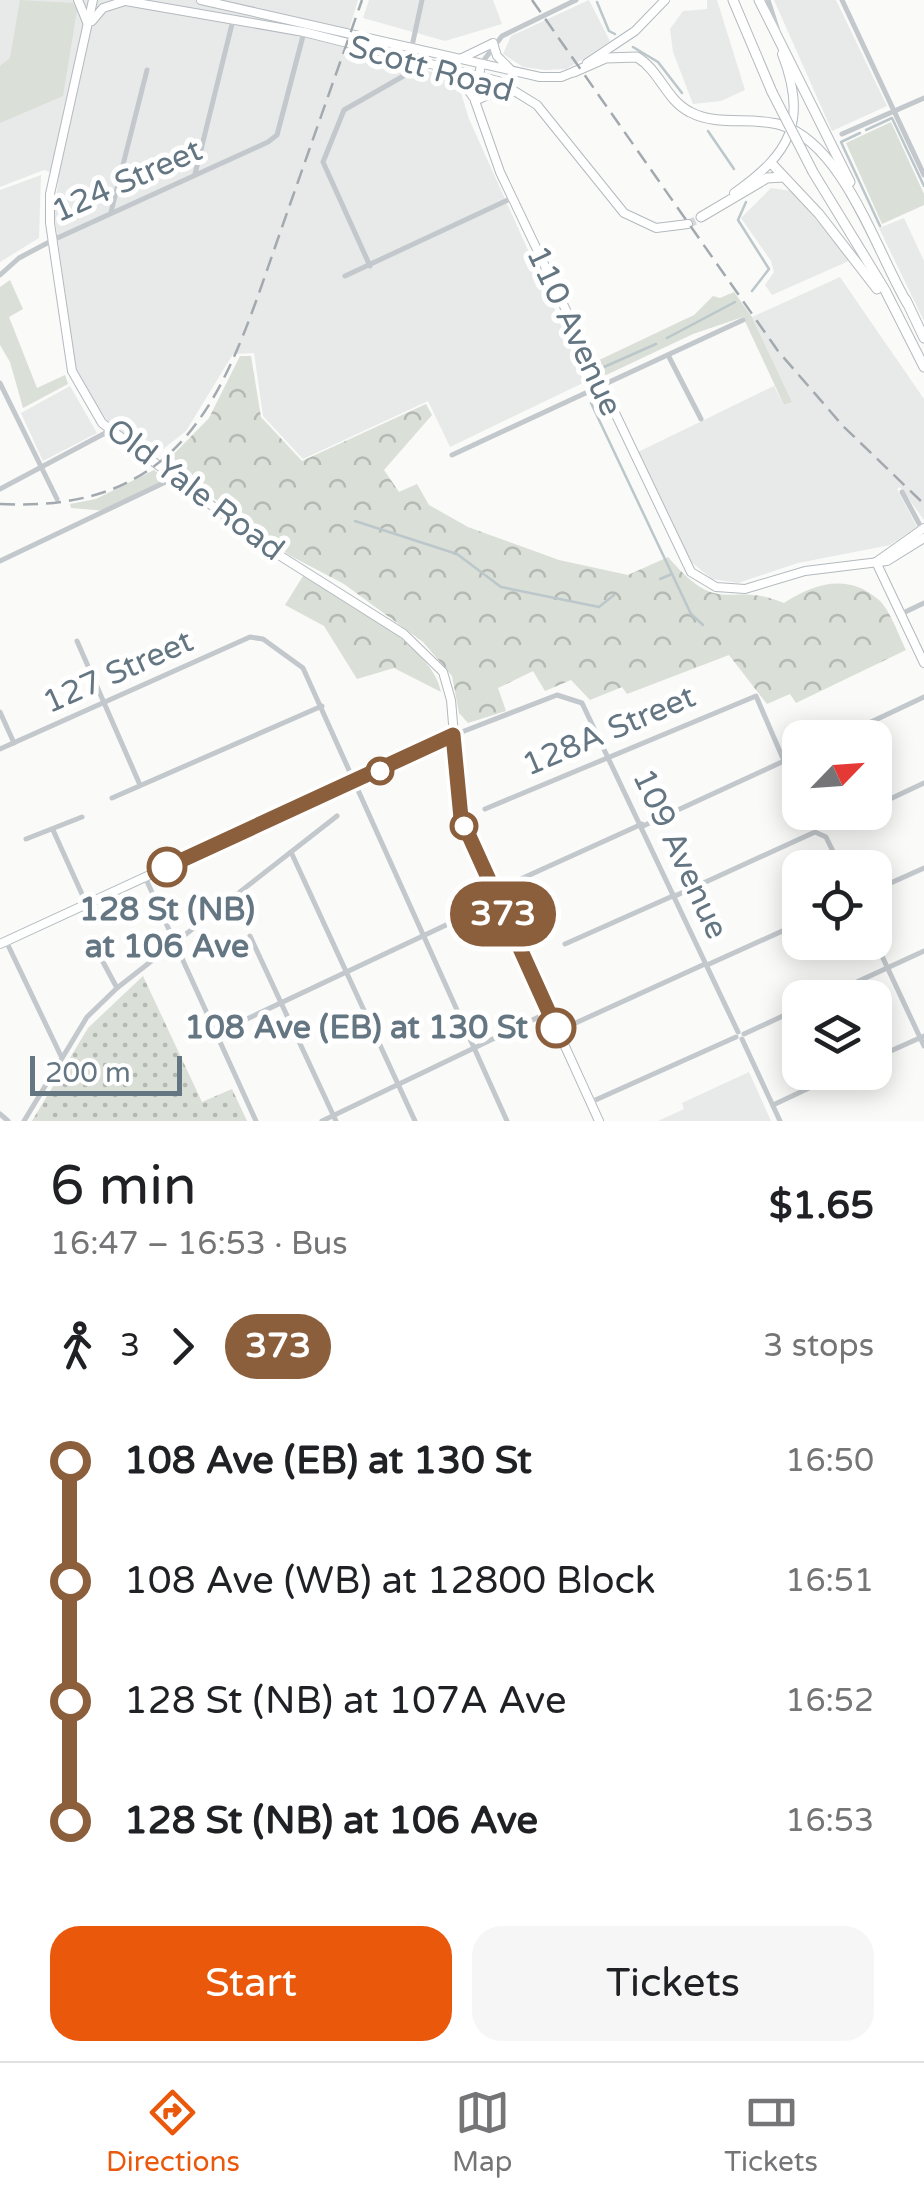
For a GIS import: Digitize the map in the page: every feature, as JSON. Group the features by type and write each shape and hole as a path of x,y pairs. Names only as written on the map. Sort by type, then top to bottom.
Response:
{"main road":[{"path":"78,0 88,26 103,8 123,0"},
{"name":"Old Yale Road","path":"93,0 52,182 53,240 74,376 109,430 272,550 343,592 426,653 448,684 461,818 599,1121"},
{"name":"Scott Road","path":"123,0 304,32 508,86 537,104 624,213 656,228 695,220"},
{"name":"Scott Road","path":"201,0 514,71 552,78 574,72"},
{"path":"574,72 635,31 665,0"},
{"path":"733,0 772,92 813,172 900,318 924,368"},
{"path":"758,0 781,39 924,338"},
{"path":"695,220 772,164 792,129 794,93 770,22"},
{"path":"460,59 493,43 497,56 514,71"},
{"path":"574,72 617,55 637,58 652,68 680,106 722,120 758,120 792,129 832,164 907,303"},
{"name":"110 Avenue","path":"481,64 475,101 512,198 686,565 698,578 725,589 745,589 794,573 876,562"},
{"path":"455,70 475,101 508,86"},
{"path":"772,164 836,234 900,318"},
{"path":"695,220 762,180 784,177"},
{"path":"923,532 876,562 924,663"},
{"path":"3,942 453,735"}],"street":[{"path":"412,46 422,0"},
{"path":"481,64 493,43 576,0"},
{"path":"768,0 781,39"},
{"path":"842,0 924,175"},
{"path":"195,175 234,17"},
{"name":"124 Street","path":"0,275 19,258 53,240 277,135 304,32"},
{"path":"370,266 323,162 344,110 407,74 409,59"},
{"path":"110,213 148,70"},
{"path":"842,134 924,98"},
{"path":"344,276 512,198"},
{"path":"452,454 743,320"},
{"path":"668,355 702,419"},
{"path":"0,384 56,499"},
{"path":"0,489 109,430"},
{"path":"0,561 174,478"},
{"path":"902,492 923,532"},
{"path":"901,614 924,604"},
{"name":"127 Street","path":"0,750 254,637 263,638 306,671 322,706"},
{"path":"77,641 140,786"},
{"name":"128A Street","path":"485,810 752,694 760,698 784,761 642,825"},
{"name":"109 Avenue","path":"453,735 554,695 576,698 588,709 780,1121"},
{"path":"875,720 924,697"},
{"path":"112,798 322,706 507,1121"},
{"path":"0,712 14,743"},
{"path":"892,798 924,783"},
{"path":"24,1121 87,1017 116,988 338,816"},
{"path":"26,839 82,817"},
{"path":"493,891 642,825"},
{"path":"53,830 86,903"},
{"path":"565,944 815,832 824,834 832,850"},
{"path":"290,852 415,1121"},
{"path":"892,882 924,868"},
{"path":"145,876 256,1121"},
{"path":"215,1034 497,901"},
{"path":"558,1031 782,931"},
{"path":"250,936 335,1118"},
{"path":"3,942 61,1056"},
{"path":"96,949 116,988"},
{"path":"862,980 924,951"},
{"path":"884,960 924,1046"},
{"path":"322,1121 549,1012"},
{"path":"591,1102 782,1016"},
{"path":"892,1050 922,1037"},
{"path":"772,1105 804,1090"},
{"path":"0,1114 8,1121"}],"shaded area":[{"path":"0,0 358,0 343,50 444,75 459,87 469,119 587,381 450,447 428,401 303,459 263,416 254,353 233,354 186,431 153,457 116,432 77,380 54,212 59,175 44,170 0,187"},
{"path":"369,0 493,0 502,24 445,41 363,18"},
{"path":"589,0 610,41 585,58 566,69 545,70 523,67 503,54 511,36"},
{"path":"707,0 717,0 745,90 721,101 693,104 673,52 670,29 683,11 707,9"},
{"path":"774,0 836,0 887,106 832,131"},
{"path":"41,175 39,238 0,262 0,190"},
{"path":"771,188 792,191 851,260 772,295 765,285 774,272 771,261 741,218"},
{"path":"904,218 924,261 924,321 879,228"},
{"path":"840,277 924,399 924,520 900,487 897,489 917,527 890,545 798,563 738,583 712,579 685,557 636,453 774,386 784,405 792,402 752,317"},
{"path":"70,386 97,433 43,461 21,413"},
{"path":"749,1072 771,1121 658,1121 684,1109 682,1103"}],"green space":[{"path":"20,0 73,3 77,10 63,96 0,123 0,66 10,58"},
{"path":"891,122 924,194 924,205 882,224 846,143"},
{"path":"10,280 23,309 9,317 37,388 65,375 68,384 23,408 10,362 0,345 0,287"},
{"path":"734,292 752,317 792,402 784,405 743,317 693,334 602,377 595,362 694,315 713,296 720,298"},
{"path":"240,356 251,356 261,417 302,461 426,404 432,415 384,470 399,492 417,484 429,505 468,527 559,560 628,575 668,557 686,576 713,593 765,597 784,603 820,586 855,586 883,604 906,650 796,703 790,694 767,704 729,655 627,694 622,687 590,700 571,680 545,691 533,671 498,688 506,711 468,723 459,713 452,676 423,642 344,584 289,555 166,462 209,418"},
{"path":"154,470 166,479 107,511 71,508 70,504 96,499"},
{"path":"303,576 405,641 434,675 441,692 394,668 357,679 324,626 285,605"},
{"path":"143,976 202,1102 232,1089 247,1121 32,1121 88,1028"}],"waterway":[{"path":"597,2 609,31 615,34"},
{"path":"633,47 658,62 682,93"},
{"path":"866,130 892,118 924,186"},
{"path":"708,131 734,169"},
{"path":"860,133 841,142 880,226"},
{"path":"746,202 738,220 769,269 752,291"},
{"path":"667,338 735,302"},
{"path":"604,367 656,344"},
{"path":"591,403 691,614 703,625"},
{"path":"355,521 457,554 501,587 599,607 614,595"},
{"path":"660,579 672,574"}],"tunnel":[{"path":"688,224 697,220"}],"railway":[{"path":"0,504 66,501 118,487 160,462 193,427 220,386 242,338 362,0"},
{"path":"532,0 778,351 843,426 924,504"}],"bus line":[{"name":"373","path":"167,867 453,735 461,818 556,1028"}],"place":[{"name":"128 St (NB) at 106 Ave","path":"167,867"},
{"name":"108 Ave (EB) at 130 St","path":"556,1028"}]}
